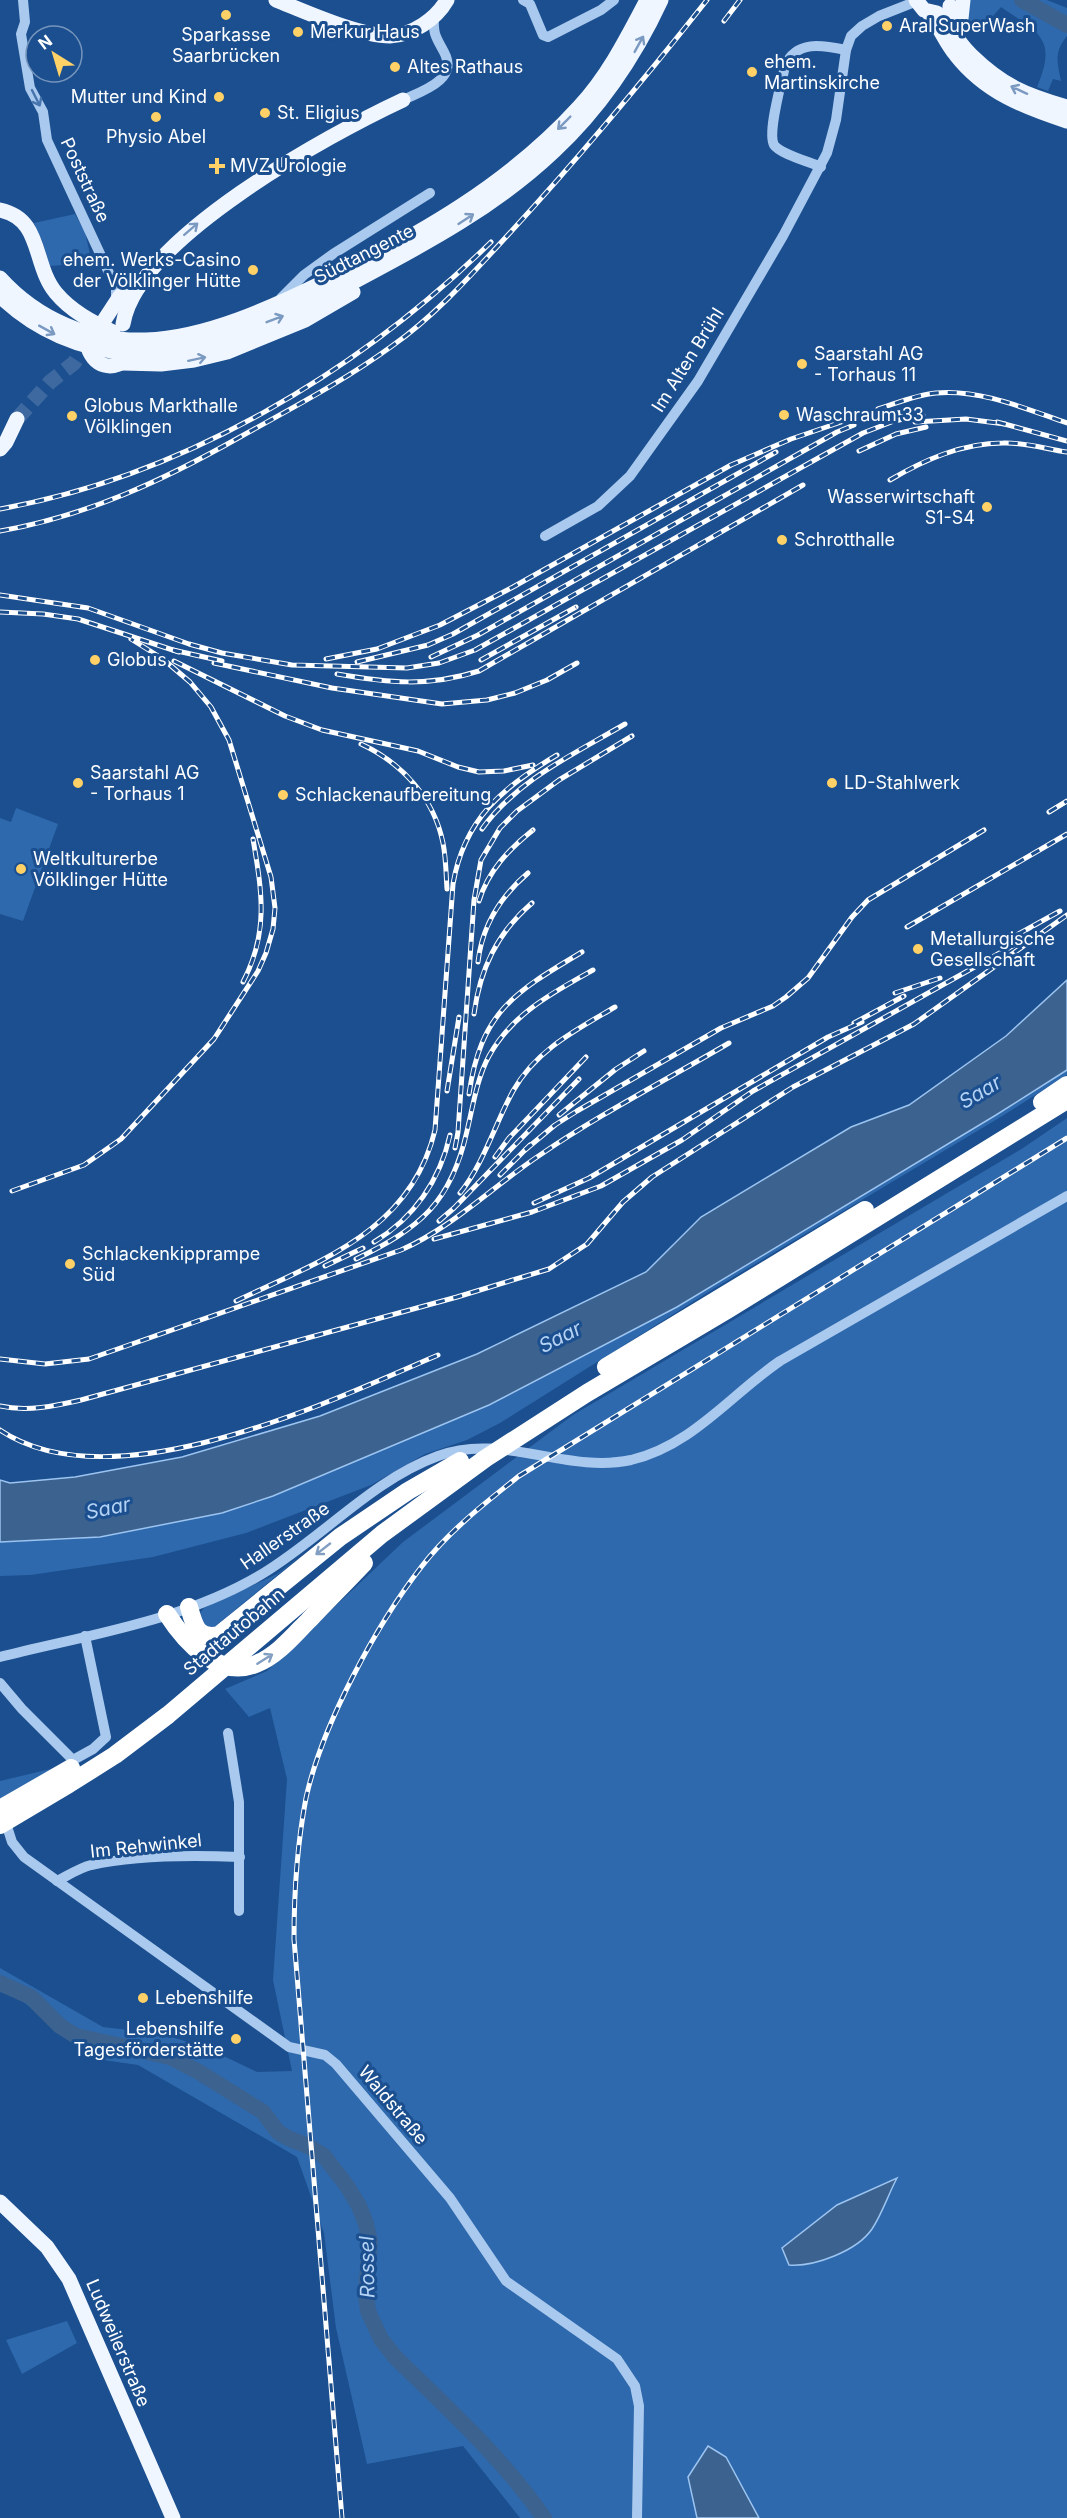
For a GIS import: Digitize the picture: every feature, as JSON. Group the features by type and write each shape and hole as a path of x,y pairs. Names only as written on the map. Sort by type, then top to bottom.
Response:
{"highway":[{"path":"189,1607 196,1629 202,1635 209,1637 219,1635 339,1537 408,1491 461,1468 533,1420 1067,1085"},
{"path":"533,1420 1067,1100"},
{"name":"Stadtautobahn","path":"0,1825 115,1755 168,1715 236,1651 461,1468 486,1458 533,1420"},
{"path":"167,1614 179,1631 210,1660 223,1666 236,1668 255,1665 278,1650 461,1468"},
{"path":"0,1809 61,1775 109,1744 236,1651"}],"main road":[{"path":"276,0 364,32 391,36 417,28 434,17 447,0"},
{"name":"Südtangente","path":"0,296 47,331 74,342 132,353 183,349 303,308 431,242 486,207 533,170 572,134 606,82 647,0"},
{"name":"Südtangente","path":"0,278 24,301 62,324 87,333 128,334 147,340 184,335 251,315 300,294 418,234 512,171 606,82 624,68 661,0"},
{"path":"652,18 667,0"},
{"path":"916,0 928,12 960,60 993,90 1015,103 1067,121"},
{"path":"928,12 939,13 956,2"},
{"path":"956,2 950,23 953,33 997,79 1018,91 1067,107"},
{"path":"417,28 433,35"},
{"path":"131,363 132,351 125,309 138,288 184,236 212,212 324,141 403,100"},
{"path":"6,212 21,218 32,234 37,252 56,293 72,309 92,322 128,334"},
{"path":"138,288 129,290 116,302 103,322 90,333 88,355 107,367 131,363 194,360 227,351 277,332 330,307 401,266 431,242"},
{"path":"103,322 114,321 128,334"},
{"path":"0,449 17,419"},
{"name":"Ludweilerstraße","path":"0,2202 47,2247 69,2279 173,2518"}],"street":[{"name":"Poststraße","path":"23,0 26,22 21,34 30,88 43,112 47,140 116,288 116,302"},
{"path":"523,0 530,4 543,35 548,37 601,10 614,0"},
{"name":"Im Alten Brühl","path":"545,536 598,506 630,476 698,381 821,167 836,120 846,50 851,36 862,26 916,0"},
{"path":"403,100 432,86 444,77 448,66 446,55 433,35 434,17"},
{"path":"821,167 783,152 775,145 772,133 785,66 789,57 796,51 813,45 846,50"},
{"path":"128,334 209,331 258,312 276,302 304,275 333,254 430,193"},
{"name":"Hallerstraße","path":"0,1657 167,1614 229,1592 264,1573 385,1484 417,1465 441,1455 460,1450 505,1449 582,1463 602,1463 632,1459 673,1444 710,1419 759,1375 780,1360 1067,1196"},
{"path":"0,1683 22,1709 73,1760 93,1749 106,1737 85,1635"},
{"path":"228,1733 239,1802 239,1911"},
{"name":"Waldstraße","path":"0,1800 12,1842 24,1857 289,2046 325,2055 336,2064 450,2198 506,2281 616,2359 635,2386 639,2406 637,2518"},
{"name":"Im Rehwinkel","path":"57,1881 89,1865 162,1857 240,1857"}],"shaded area":[{"path":"969,0 1047,0 1067,8 1067,36 1058,52 1061,81 1053,79 1048,91 1037,87 1045,57 1045,47 1041,38 1025,23 1001,7 978,33 970,22 966,24"},
{"path":"75,214 85,232 92,263 49,266 43,243 34,223"},
{"name":"Weltkulturerbe Völklinger Hütte","path":"16,808 58,824 23,921 0,914 0,818 11,822"},
{"path":"1067,1070 1067,1075 999,1118 715,1288 500,1423 467,1440 425,1454 371,1485 246,1533 153,1557 31,1575 0,1576 0,1542 76,1539 273,1496 489,1405 677,1307"},
{"path":"1067,1118 1067,2518 520,2518 463,2446 367,2464 336,2328 324,2233 297,2157 138,2065 96,2059 17,1997 0,1992 0,1968 103,2027 162,2034 207,2048 257,2072 292,2071 273,1980 287,1779 270,1708 249,1717 225,1689 267,1671 403,1542 573,1415 1023,1148"},
{"path":"303,1554 213,1628 208,1629 200,1621 200,1613 204,1608 277,1574"},
{"path":"59,1767 0,1800 0,1781"},
{"path":"67,2321 77,2343 22,2374 6,2340"}],"water":[{"name":"Saar","path":"1067,980 1067,1070 677,1307 489,1405 273,1496 222,1513 100,1537 0,1542 0,1480 10,1483 75,1477 182,1457 320,1416 477,1354 646,1272 701,1217 851,1127 909,1105 1006,1036"},
{"path":"897,2178 876,2223 865,2237 846,2251 834,2256 810,2263 789,2265 782,2248 837,2205"},
{"path":"708,2446 726,2457 759,2518 697,2518 688,2477"}],"waterway":[{"path":"1022,0 1067,25"},
{"name":"Rossel","path":"0,1983 31,1997 60,2026 76,2036 170,2057 199,2072 263,2112 278,2132 324,2156 347,2186 366,2224 370,2241 366,2293 368,2311 381,2339 395,2357 492,2454 544,2518"}],"tunnel":[{"path":"17,419 50,382 74,363 80,354"}],"railway":[{"path":"0,531 64,516 94,506 183,468 337,383 408,334 452,294 533,207 609,120 707,0"},
{"path":"724,21 740,0"},
{"path":"0,509 68,493 136,472 201,444 265,412 326,375 384,334 491,242"},
{"path":"878,409 921,395 970,394 1003,401 1067,423"},
{"path":"326,659 377,649 440,625 513,587 731,465 791,439 853,418 906,412"},
{"path":"0,595 88,608 189,644 222,653 292,665 407,668 439,663 475,650 863,433 894,421 923,415"},
{"path":"915,422 966,419 1005,424"},
{"path":"997,422 1067,441"},
{"path":"431,657 478,635 837,432 854,425"},
{"path":"859,451 896,434 926,427"},
{"path":"890,480 944,454 973,446 1011,443 1067,452"},
{"path":"357,662 428,645 453,634 776,452"},
{"path":"337,674 374,680 408,682 443,679 479,671 803,485"},
{"path":"481,660 576,607"},
{"path":"0,612 43,614 78,619 179,652"},
{"path":"12,1191 84,1165 121,1139 214,1039 258,971 273,929 275,908 271,877 229,740 211,707 190,682 163,659 131,639"},
{"path":"173,650 222,661"},
{"path":"174,661 285,716 322,730 418,751 458,767 479,772 504,771 533,765"},
{"path":"214,663 332,688 442,704 487,700 515,693 547,680 577,663"},
{"path":"482,829 496,812 529,782 547,769 625,724"},
{"path":"455,1148 474,900 481,860 500,828 517,811 559,780 632,736"},
{"path":"361,744 390,761 403,772 424,797 439,827 443,843 447,889"},
{"path":"236,1301 330,1256 384,1218 406,1194 423,1165 435,1130 453,884 458,861 466,841 489,807 503,793 557,755"},
{"path":"1049,812 1067,801"},
{"path":"479,901 500,861 533,830"},
{"path":"525,1150 555,1125 577,1111 721,1028 773,1006 786,997 808,978 852,917 868,900 984,830"},
{"path":"907,927 1067,834"},
{"path":"243,982 257,946 260,929 261,894 253,839"},
{"path":"478,962 484,936 494,913 509,892 528,873"},
{"path":"474,1014 481,982 492,953 509,927 532,903"},
{"path":"1002,943 1060,911"},
{"path":"0,1406 31,1408 81,1400 457,1297 549,1269 587,1244 623,1202 652,1177 793,1087 914,1024 1067,915"},
{"path":"434,1239 532,1212 601,1186 682,1140 753,1091 1014,945"},
{"path":"469,1094 482,1042 492,1023 520,993 582,952"},
{"path":"356,1259 415,1224 442,1195 460,1156 481,1073 498,1041 521,1016 534,1006 593,970"},
{"path":"895,993 940,978"},
{"path":"854,1023 904,996"},
{"path":"460,1193 476,1169 522,1077 545,1052 558,1042 615,1007"},
{"path":"447,1091 459,1017"},
{"path":"534,1203 589,1178 828,1037 862,1022"},
{"path":"0,1359 45,1364 89,1359 401,1250 438,1230 563,1140 729,1043"},
{"path":"559,1115 616,1069 644,1051"},
{"path":"495,1157 509,1138 586,1057"},
{"path":"439,1221 579,1079"},
{"path":"374,1242 401,1221 423,1196 440,1167 450,1135"},
{"path":"342,2518 294,1939 295,1886 303,1816 314,1769 324,1739 369,1646 404,1590 433,1553 468,1518 519,1476 1067,1138"},
{"path":"500,1175 530,1145"},
{"path":"325,1266 363,1248"},
{"path":"0,1430 46,1450 100,1457 159,1452 219,1439 280,1420 438,1355"}],"place":[{"name":"Sparkasse Saarbrücken","path":"226,15"},
{"name":"Aral SuperWash","path":"887,26"},
{"name":"Merkur Haus","path":"298,32"},
{"name":"Altes Rathaus","path":"395,67"},
{"name":"ehem. Martinskirche","path":"752,72"},
{"name":"Mutter und Kind","path":"219,97"},
{"name":"St. Eligius","path":"265,113"},
{"name":"Physio Abel","path":"156,117"},
{"name":"MVZ Urologie","path":"217,166"},
{"name":"ehem. Werks-Casino der Völklinger Hütte","path":"253,270"},
{"name":"Saarstahl AG - Torhaus 11","path":"802,364"},
{"name":"Waschraum 33","path":"784,415"},
{"name":"Globus Markthalle Völklingen","path":"72,416"},
{"name":"Wasserwirtschaft S1-S4","path":"987,507"},
{"name":"Schrotthalle","path":"782,540"},
{"name":"Globus","path":"95,660"},
{"name":"Saarstahl AG - Torhaus 1","path":"78,783"},
{"name":"LD-Stahlwerk","path":"832,783"},
{"name":"Schlackenaufbereitung","path":"283,795"},
{"name":"Weltkulturerbe Völklinger Hütte","path":"21,869"},
{"name":"Metallurgische Gesellschaft","path":"918,949"},
{"name":"Schlackenkipprampe Süd","path":"70,1264"},
{"name":"Lebenshilfe","path":"143,1998"},
{"name":"Lebenshilfe Tagesförderstätte","path":"236,2039"}]}
